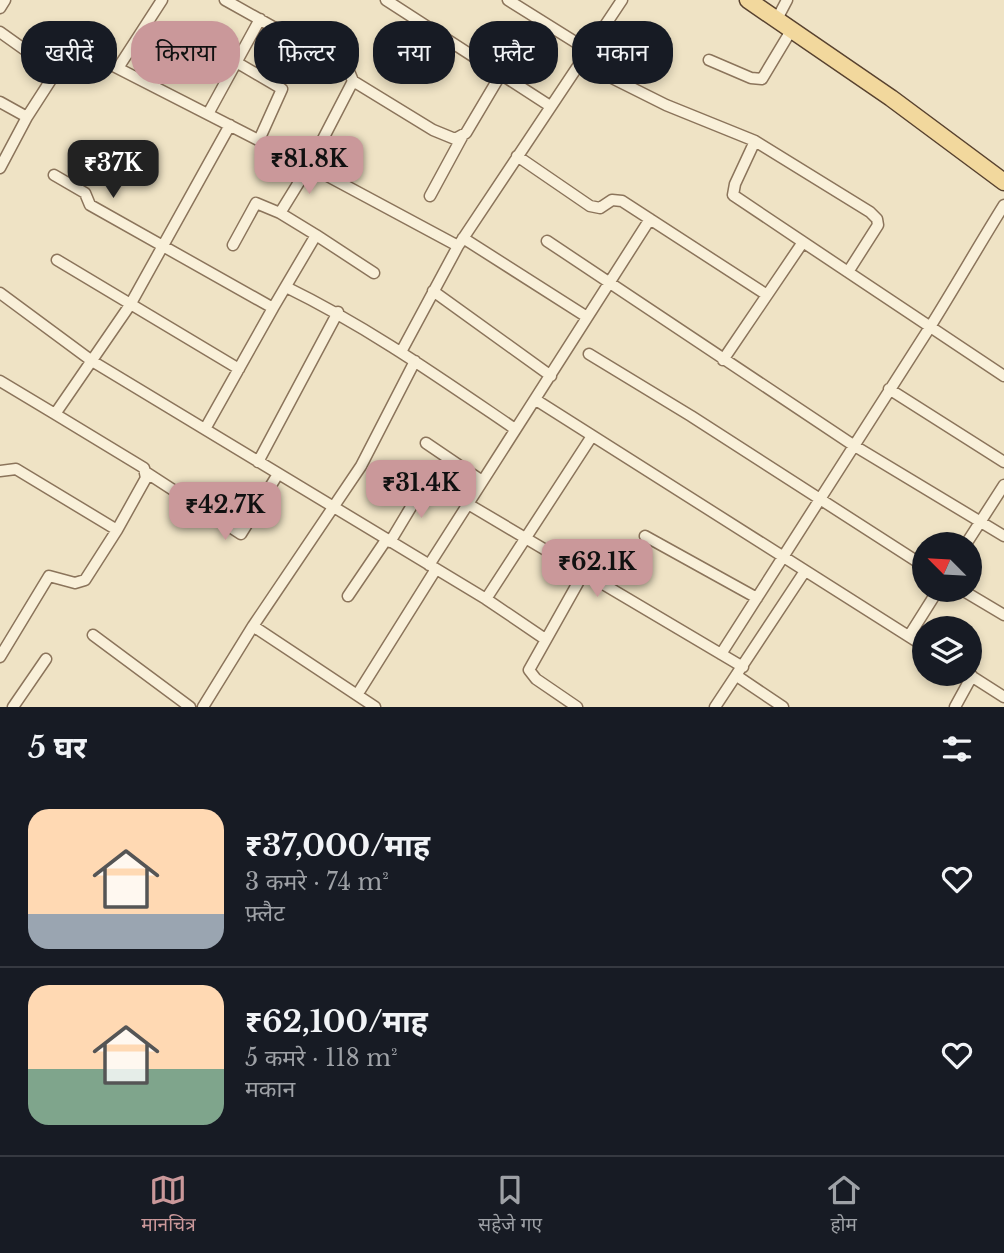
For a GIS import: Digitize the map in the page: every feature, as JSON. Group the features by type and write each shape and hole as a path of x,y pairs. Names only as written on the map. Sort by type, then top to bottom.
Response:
{"main road":[{"path":"748,0 891,98 1004,182"}],"street":[{"path":"0,8 5,0"},
{"path":"162,0 118,68 460,242 587,317"},
{"path":"225,0 264,21"},
{"path":"386,0 469,53"},
{"path":"508,0 572,40"},
{"path":"608,21 622,0"},
{"path":"777,19 788,0"},
{"path":"240,55 260,19"},
{"path":"709,60 751,78 762,79 792,29"},
{"path":"0,32 21,47"},
{"path":"240,64 282,89 259,140"},
{"path":"401,352 460,242 572,74"},
{"path":"0,168 48,84"},
{"path":"208,114 224,84"},
{"path":"281,212 309,166 351,84"},
{"path":"358,84 432,130 449,138 462,137"},
{"path":"430,196 462,137 495,84"},
{"path":"516,84 550,106"},
{"path":"624,84 666,105 755,141 870,212 877,219 877,229 848,272"},
{"path":"0,102 27,117"},
{"path":"55,414 130,305 230,125"},
{"path":"755,141 735,184 733,195 1004,376"},
{"path":"517,156 590,206 600,208 617,199 767,295"},
{"path":"54,176 85,193 90,205 273,308"},
{"path":"233,245 256,203 281,212 374,273"},
{"path":"722,654 853,444 931,326 1004,205"},
{"path":"357,695 514,429 536,400 650,219"},
{"path":"205,429 316,235"},
{"path":"547,241 853,444 1004,536"},
{"path":"723,360 803,242"},
{"path":"57,260 239,369"},
{"path":"286,287 338,312 514,429"},
{"path":"433,291 551,376"},
{"path":"0,293 92,361 486,599 545,639"},
{"path":"258,462 338,312"},
{"path":"589,354 912,558"},
{"path":"202,707 361,466 415,362"},
{"path":"0,381 144,468 241,534 278,474"},
{"path":"889,388 1004,462"},
{"path":"536,400 912,638"},
{"path":"486,599 592,436"},
{"path":"426,443 482,481"},
{"path":"2,468 16,469 117,530"},
{"path":"0,657 49,576 80,583 85,580 117,530 147,472"},
{"path":"348,596 426,482"},
{"path":"974,532 1004,485"},
{"path":"468,504 722,654 783,707"},
{"path":"645,536 757,598"},
{"path":"715,707 805,571"},
{"path":"577,707 529,670 584,572"},
{"path":"909,636 930,602"},
{"path":"982,602 1004,615"},
{"path":"253,626 374,707"},
{"path":"93,635 190,707"},
{"path":"13,707 46,659"},
{"path":"982,683 1004,697"},
{"path":"955,707 965,686"}]}
